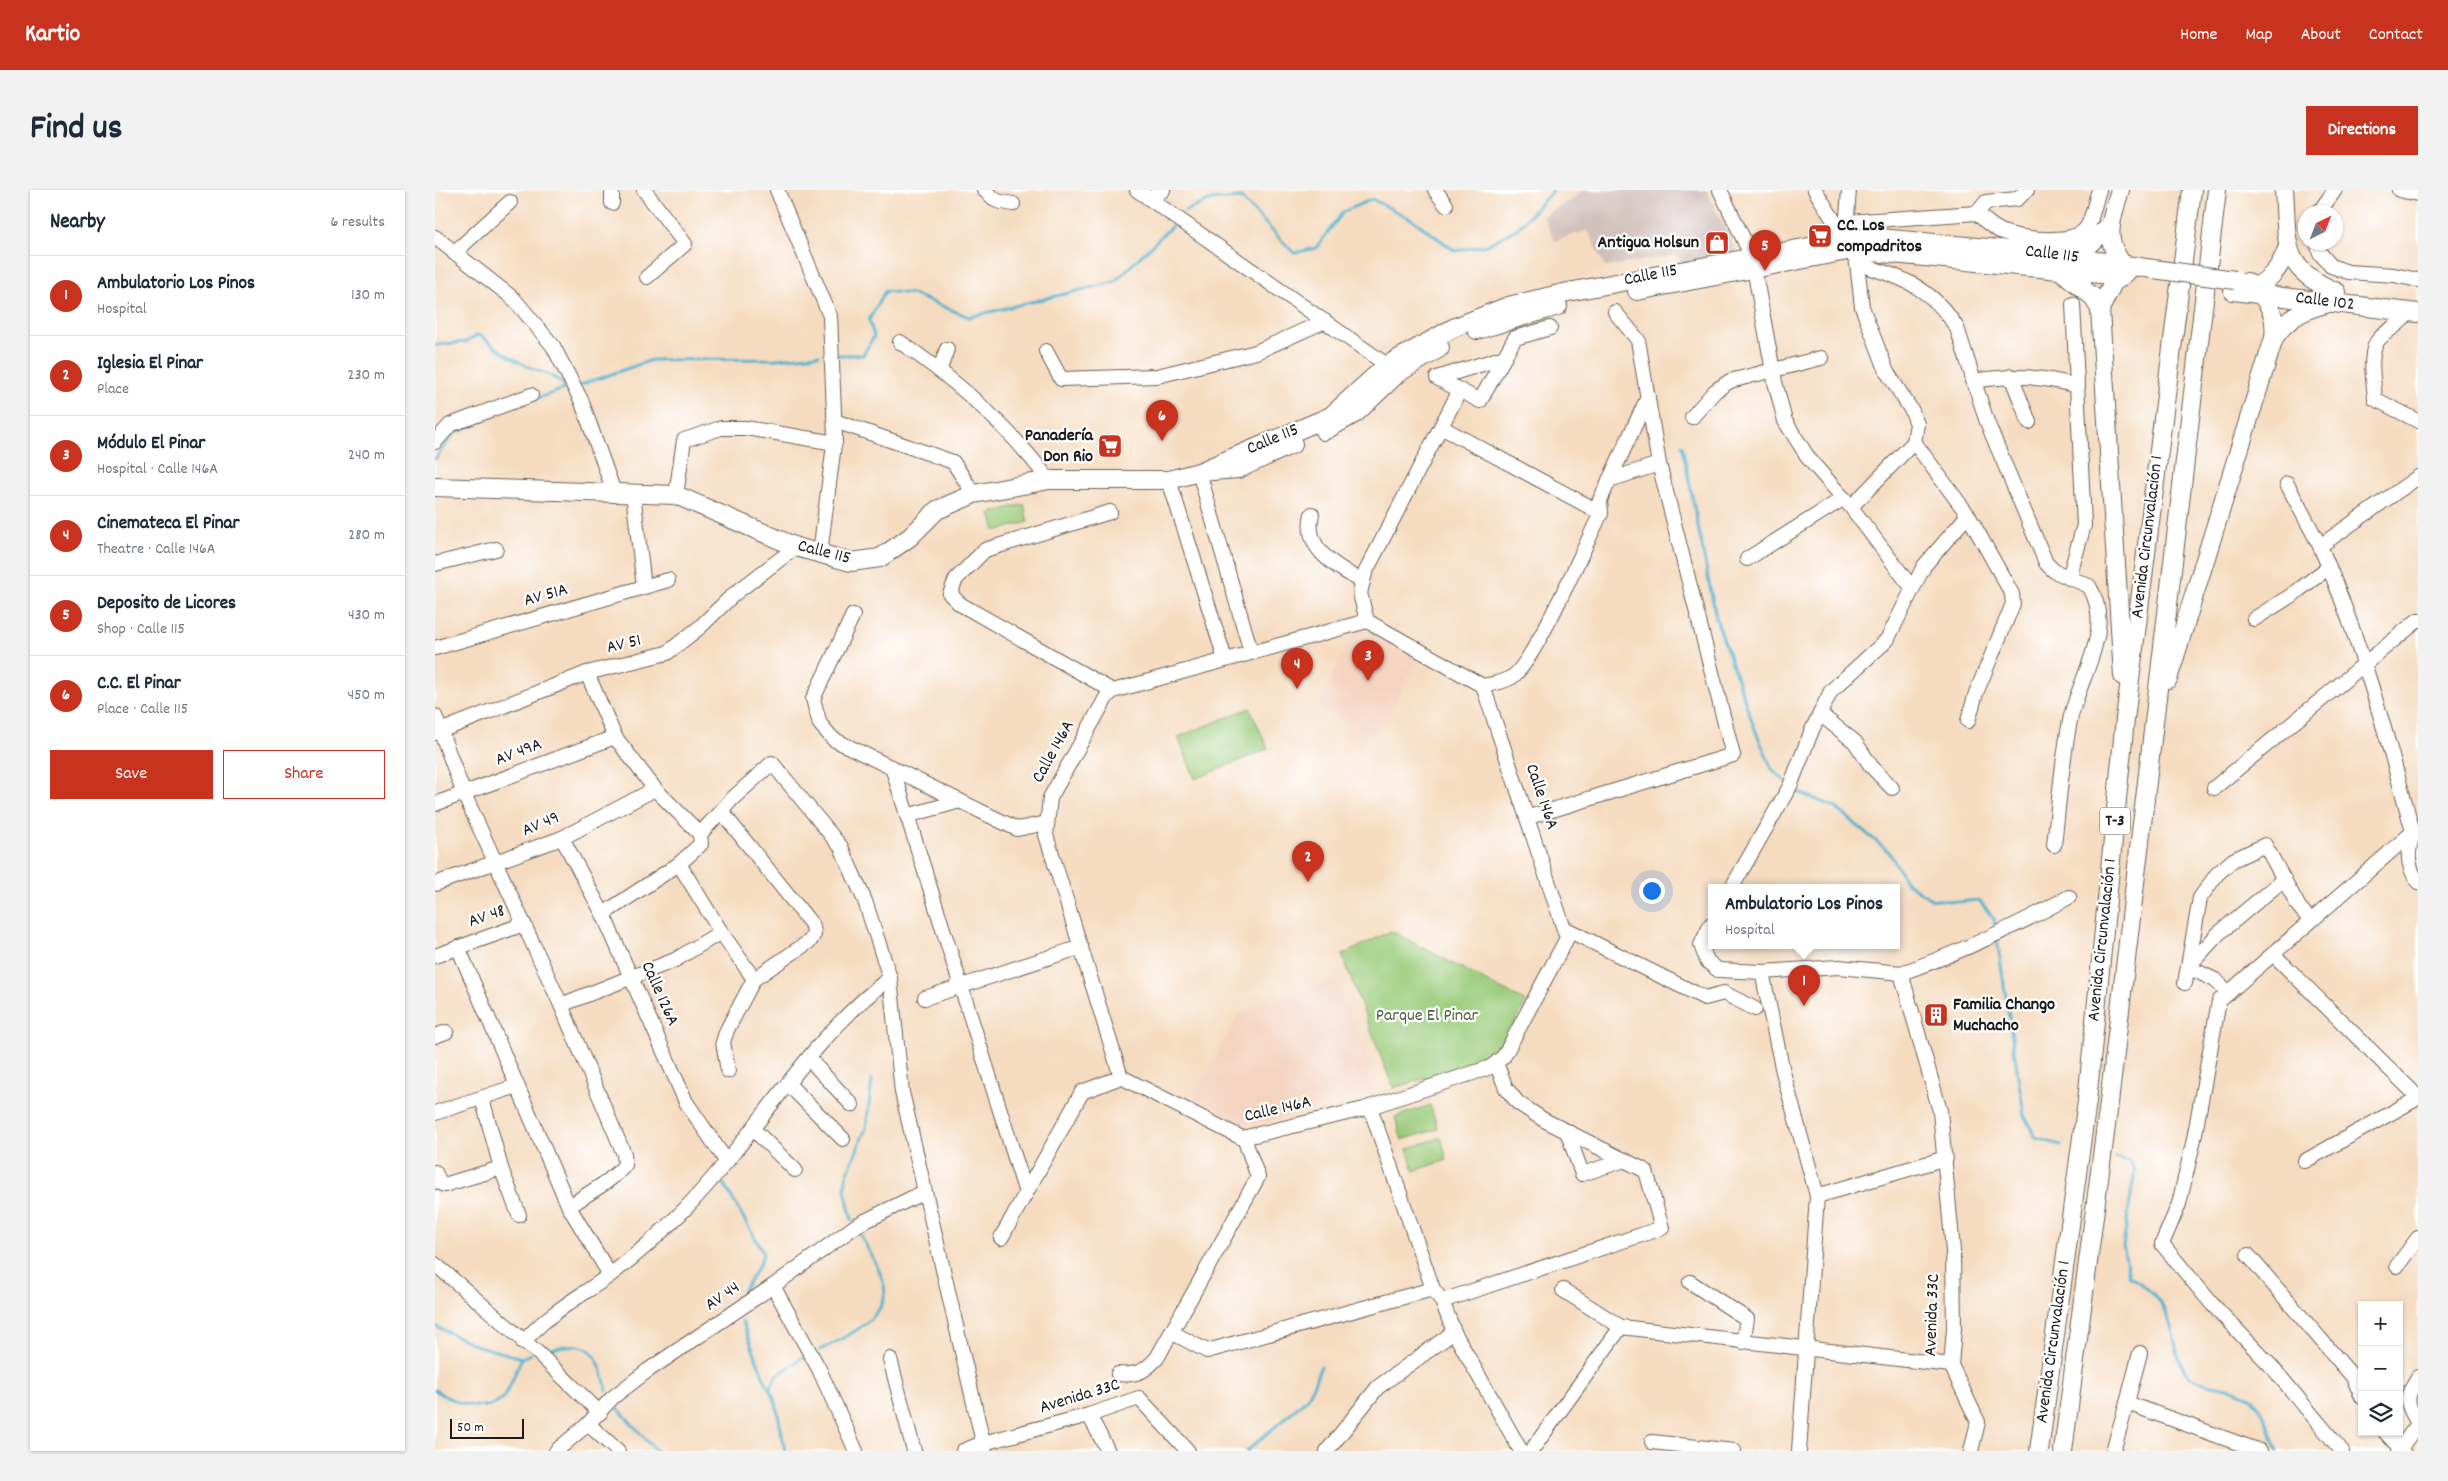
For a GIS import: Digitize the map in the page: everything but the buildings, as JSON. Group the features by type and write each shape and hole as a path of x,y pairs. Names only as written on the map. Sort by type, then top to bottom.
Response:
{"main road":[{"path":"2120,190 2109,226 2109,239 2117,258 2134,272 2108,291 2100,309 2125,719"},
{"name":"Avenida Circunvalación 1","path":"2039,1451 2087,1101 2125,719 2192,190"},
{"name":"Avenida Circunvalación 1","path":"2063,1451 2109,1103 2217,190"},
{"path":"2274,338 2280,329 2296,315 2333,297 2298,269 2288,246 2284,190"},
{"path":"2041,253 2061,253 2078,249 2098,237 2109,226"},
{"name":"Calle 115","path":"1852,251 1869,238 2041,253 2134,272"},
{"path":"2155,722 2274,338 2275,319 2272,310 2248,287 2276,272 2288,246"},
{"name":"Calle 115","path":"435,487 676,495 796,547 851,562 880,558 910,537 937,510 974,494 1049,480 1169,480 1199,472 1238,469 1334,426 1356,413 1392,369 1459,336 1513,318 1574,302 1753,263 1852,251 2060,270 2134,272"},
{"path":"2060,270 2092,296 2100,309"},
{"name":"Calle 102","path":"2134,272 2415,309"}],"street":[{"path":"644,190 685,243 647,277"},
{"path":"777,190 828,309 835,443 820,553"},
{"path":"984,190 997,201 1013,204"},
{"path":"1137,190 1392,369"},
{"path":"1150,199 1163,190"},
{"path":"1435,190 1446,205"},
{"path":"1720,190 1753,263 1773,370 1785,421 1809,459 1847,502 1912,588"},
{"path":"1815,190 1852,251 1916,286 1939,302 1957,328 1987,422 2046,563 2054,571 2089,586 2099,606 2096,646 2071,716 2054,845"},
{"path":"1747,559 1847,502 1914,442 1917,430 1915,418 1887,372 1862,307 1847,222 1849,190"},
{"path":"1847,222 1977,213 1986,202 2017,199 2027,190"},
{"path":"1977,213 1988,224 2009,234 2059,239 2077,236 2087,227 2099,190"},
{"path":"2324,205 2335,190"},
{"path":"2399,190 2418,194"},
{"path":"454,253 510,202"},
{"path":"435,237 514,299 553,346 581,400 614,492"},
{"path":"2319,250 2331,266 2348,272 2393,275 2418,280"},
{"path":"2069,578 2084,525 2073,304"},
{"path":"2415,309 2403,321 2379,338 2373,351 2375,399 2418,421"},
{"path":"1529,818 1733,755 1659,464 1638,340 1615,312"},
{"path":"1046,351 1061,379 1157,376 1256,352 1325,321"},
{"path":"1505,356 1437,378 1480,401 1505,356 1515,338 1549,328"},
{"path":"900,342 940,369 1023,446 1049,480"},
{"path":"940,369 947,349"},
{"path":"1692,417 1715,392 1730,381 1821,358"},
{"path":"1973,381 2011,376 2049,378 2078,386"},
{"path":"2011,376 2029,422"},
{"path":"1367,621 1361,593 1365,573 1460,390"},
{"path":"435,442 450,425 531,395"},
{"path":"1111,512 985,550 956,579 950,594 960,604 1113,691 1225,658 1367,621 1483,686 1513,677 1523,666 1543,632 1601,513 1600,500 1648,397"},
{"path":"835,421 953,462 974,494"},
{"path":"1441,426 1601,513"},
{"path":"676,495 684,440 721,428 746,428 835,443"},
{"path":"1914,442 1968,515 2012,594 2013,604 1976,693 1968,721"},
{"path":"1609,480 1659,464"},
{"path":"1199,472 1251,652"},
{"path":"2321,546 2418,477"},
{"path":"1169,480 1225,658"},
{"path":"2287,484 2321,546 2363,666 2415,830 2407,854 2408,866 2418,882"},
{"path":"633,493 644,587"},
{"path":"1312,514 1309,527 1312,539 1331,563 1363,582"},
{"path":"1735,884 1790,786 1831,692 1887,640 1924,566 1968,515"},
{"name":"AV 51","path":"438,732 587,673 667,653 700,627 733,595 796,547"},
{"path":"435,564 496,549"},
{"path":"2254,619 2292,595 2329,567"},
{"name":"AV 51A","path":"435,648 668,580"},
{"path":"853,615 813,699 820,724 833,738 1017,829 1047,823"},
{"path":"2214,788 2418,620"},
{"path":"587,673 615,737 655,789 700,834 701,844 679,864 603,914"},
{"name":"Calle 146A","path":"1113,691 1107,696 1050,798 1045,835 1121,1077 1244,1138 1370,1107 1491,1067 1504,1056 1567,938 1529,818 1483,686"},
{"path":"1820,714 1855,742 1871,766 1892,788"},
{"path":"435,716 438,732 561,1005 624,1154 625,1165 596,1191 569,1207"},
{"name":"AV 49A","path":"435,804 615,737"},
{"path":"700,834 721,811 772,763 841,847 865,901 890,978 902,1092 984,1447"},
{"path":"891,767 1026,1193"},
{"name":"AV 49","path":"435,884 562,838 655,789"},
{"path":"907,816 961,801"},
{"path":"721,811 813,926 814,934 810,941 753,979 727,1030 723,1042 728,1071"},
{"path":"2342,1451 2272,1367 2212,1304 2162,1244 2179,1204 2194,1139 2219,1001 2415,830"},
{"name":"Calle 126A","path":"562,838 603,914 686,1102 727,1162"},
{"path":"2185,983 2200,898 2217,874 2233,860 2265,845 2299,907 2311,921"},
{"path":"679,864 753,979"},
{"path":"2188,966 2218,934 2284,879"},
{"path":"1708,930 1701,945 1707,961 1718,970 1762,972 1839,966 1901,973 1947,957 2007,931 2069,898"},
{"name":"AV 48","path":"435,956 458,946 523,924"},
{"path":"1564,928 1705,998 1725,993 1755,1009"},
{"path":"561,1005 630,976 675,960 721,932"},
{"path":"458,946 569,1207 610,1275"},
{"path":"925,998 1081,947"},
{"path":"2273,954 2418,1098 2305,1160"},
{"path":"2188,966 2215,980 2229,993"},
{"path":"1762,972 1783,1072 1817,1196 1799,1451"},
{"name":"Avenida 33C","path":"1621,1327 1807,1350 1951,1365 1954,1329 1953,1251 1946,1158 1940,1111 1901,973"},
{"path":"523,1342 550,1316 610,1275 649,1243 685,1209 727,1162 787,1084 861,999 890,978"},
{"path":"809,1059 852,1105"},
{"path":"1442,1301 1662,1228 1646,1170 1544,1120 1517,1103 1506,1088 1496,1063"},
{"path":"1001,1238 1083,1092 1121,1077"},
{"path":"787,1084 843,1139"},
{"path":"435,1114 517,1086"},
{"path":"482,1098 501,1168 519,1215"},
{"path":"1370,1107 1433,1289 1442,1301 1454,1332 1521,1451"},
{"path":"753,1129 795,1170"},
{"path":"1567,1131 1582,1174 1625,1160"},
{"path":"1118,1374 1133,1376 1146,1370 1157,1358 1258,1177 1244,1138"},
{"path":"1817,1196 1946,1158"},
{"path":"435,1172 440,1183 444,1185 501,1168"},
{"name":"AV 44","path":"556,1451 600,1413 612,1398 647,1371 773,1286 857,1225 924,1192"},
{"path":"2397,1266 2418,1238"},
{"path":"2248,1255 2353,1376 2359,1391"},
{"path":"435,1264 600,1413"},
{"path":"1690,1282 1747,1320 1743,1342"},
{"path":"773,1286 819,1369 856,1451"},
{"path":"1171,1332 1207,1351 1433,1289"},
{"path":"1531,1451 1621,1327 1563,1290"},
{"path":"1327,1451 1378,1387 1454,1332"},
{"path":"2113,1451 2139,1353"},
{"path":"890,1359 914,1451"},
{"path":"1951,1365 1978,1422 1971,1451"},
{"path":"2388,1436 2400,1450 2418,1424 2409,1408 2407,1395 2418,1377"},
{"name":"Avenida 33C","path":"963,1451 984,1447 1139,1398 1188,1451"},
{"path":"2127,1403 2259,1451"},
{"path":"1089,1415 1108,1451"},
{"path":"588,1424 618,1451"},
{"path":"1652,1442 1735,1451"}],"shaded area":[{"path":"1583,190 1706,190 1737,253 1682,263 1677,255 1605,267 1588,230 1555,241 1543,216 1575,198"},
{"path":"1366,626 1420,655 1377,737 1317,706 1355,630"},
{"path":"1336,979 1378,1083 1373,1085 1375,1090 1244,1129 1192,1101 1239,1013"}],"green space":[{"path":"1024,504 1028,522 995,531 990,513"},
{"path":"1250,708 1268,749 1195,779 1178,737"},
{"name":"Parque El Pinar","path":"1391,931 1526,1002 1499,1051 1490,1059 1393,1088 1342,955"},
{"path":"1430,1105 1438,1129 1402,1140 1395,1117"},
{"path":"1441,1137 1447,1160 1414,1171 1407,1149"}],"waterway":[{"path":"1185,211 1211,200 1241,198 1294,253 1316,248 1343,212 1372,199 1413,220 1455,251 1487,245 1518,228 1553,190"},
{"path":"837,355 863,355 874,336 869,320 885,291 912,294 969,317 1114,282 1173,225"},
{"path":"435,345 466,342 478,335 515,360 553,377 567,388 535,399"},
{"path":"580,385 652,360 776,359 819,355"},
{"path":"435,459 454,433 488,418"},
{"path":"1682,445 1716,618 1754,727 1772,769 1786,782"},
{"path":"1793,788 1797,792 1835,807 1889,852 1907,883 1931,899 1958,902 1979,900 1994,919 1996,931"},
{"path":"1997,939 2024,1115 2036,1138 2061,1145"},
{"path":"852,1220 845,1190 846,1177 866,1128 872,1080"},
{"path":"2115,1157 2129,1161 2135,1170 2123,1246 2129,1276 2147,1288 2164,1308 2177,1353 2189,1375 2204,1383 2239,1391 2253,1400 2266,1420 2278,1451"},
{"path":"724,1184 763,1252 761,1262 738,1299"},
{"path":"820,1350 863,1326 880,1308 884,1297 884,1286 880,1273 860,1234"},
{"path":"742,1321 764,1378 776,1403 785,1451"},
{"path":"435,1326 475,1345 522,1358"},
{"path":"551,1349 576,1346 591,1352 600,1367 607,1390"},
{"path":"435,1390 467,1405 485,1406 494,1404 504,1397 522,1358 531,1354"},
{"path":"770,1390 776,1376 805,1356"},
{"path":"1247,1451 1308,1398 1321,1366"},
{"path":"617,1407 656,1451"}],"place":[{"name":"CC. Los compadritos","path":"1820,236"},
{"name":"Antigua Holsun","path":"1717,243"},
{"name":"Deposito de Licores","path":"1765,271"},
{"name":"C.C. El Pinar","path":"1162,441"},
{"name":"Panadería Don Rio","path":"1110,446"},
{"name":"Módulo El Pinar","path":"1368,681"},
{"name":"Cinemateca El Pinar","path":"1297,689"},
{"name":"Iglesia El Pinar","path":"1308,882"},
{"name":"Ambulatorio Los Pinos","path":"1804,1006"},
{"name":"Familia Chango Muchacho","path":"1936,1015"}]}
